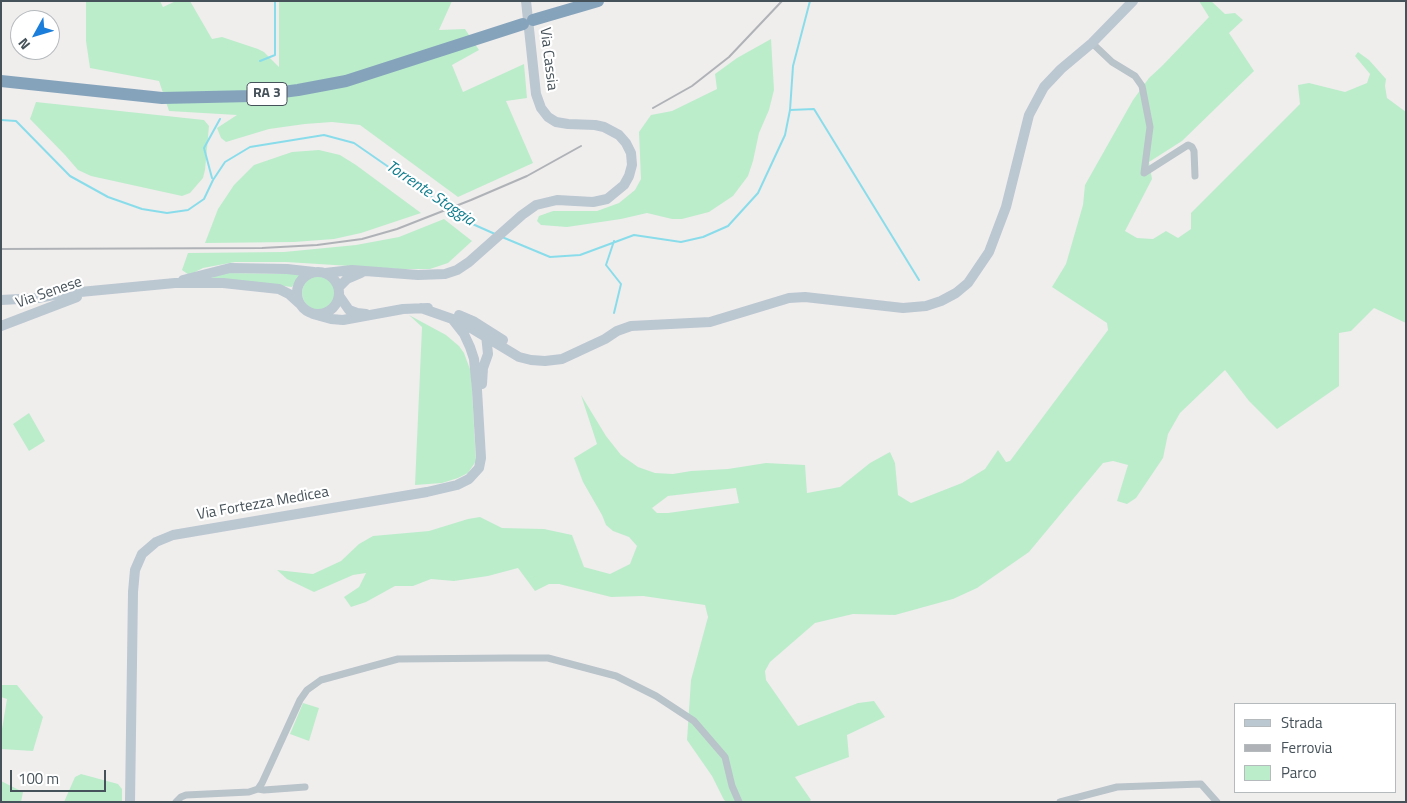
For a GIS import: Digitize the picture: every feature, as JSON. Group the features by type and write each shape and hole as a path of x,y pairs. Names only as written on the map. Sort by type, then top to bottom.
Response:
{"highway":[{"name":"RA 3","path":"1,81 162,98 252,96 298,90 346,80 527,19 574,1"},
{"name":"RA 3","path":"1,74 162,91 250,90 343,73 527,19 598,1"}],"main road":[{"name":"Via Cassia","path":"175,283 194,276 230,268 287,269 320,272 364,271 418,275 445,274 457,270 481,253 522,215 536,205 557,200 593,202 607,199 624,184 629,176 632,165 631,153 619,135 604,126 556,122 541,108 536,94 526,1"},
{"path":"455,316 486,338 520,357 537,361 562,359 617,331 634,325 687,324 717,321 789,298 805,297 894,308 921,307 952,296 970,280 990,252 1006,207 1030,115 1044,87 1133,1"},
{"path":"313,314 320,315 333,309 339,292 347,279 364,271"},
{"path":"300,304 297,297 302,278 320,272 331,276 345,306 351,311 370,315"},
{"name":"Via Cassia","path":"106,290 175,283 223,283 279,289 289,294 308,312 313,314"},
{"path":"1,300 106,290"},
{"name":"Via Senese","path":"1,326 69,299 106,290"},
{"path":"40,310 49,303 46,296"},
{"path":"604,339 636,332 692,330 721,326 786,305 809,302 836,302"},
{"path":"313,314 337,320 421,308 473,321 528,354 554,356 573,353"},
{"path":"455,316 474,359 482,442 481,464"},
{"path":"481,464 486,448 482,377 488,357 486,338"},
{"path":"488,357 504,348"},
{"name":"Via Fortezza Medicea","path":"130,802 133,582 136,566 144,551 160,540 181,534 452,487 469,479 481,464"}],"street":[{"path":"1092,42 1112,62 1135,76 1142,86 1150,127 1144,174 1188,145 1194,151 1195,176"},
{"path":"258,789 300,700 313,684 333,676 398,659 548,658 616,676 656,696 694,721 725,758 738,802"},
{"path":"1060,802 1117,787 1201,784 1217,802"},
{"path":"176,802 186,795 305,787"}],"green space":[{"path":"86,1 160,1 163,7 176,1 190,1 212,39 222,37 258,49 264,52 279,67 279,1 452,1 439,30 465,29 479,50 452,65 463,92 524,64 527,98 506,101 533,163 458,197 360,125 332,122 305,124 269,129 226,142 221,138 217,128 237,115 169,111 159,81 90,68 86,41"},
{"path":"1199,1 1211,1 1225,14 1235,13 1243,20 1229,33 1254,71 1182,141 1149,162 1152,179 1125,231 1137,238 1153,239 1166,231 1178,238 1191,229 1191,213 1300,104 1298,85 1309,83 1345,92 1367,83 1370,74 1355,56 1358,52 1369,60 1386,79 1387,98 1406,112 1406,323 1374,308 1351,331 1339,333 1339,386 1277,429 1249,401 1225,370 1180,413 1168,434 1163,458 1136,498 1127,504 1117,501 1128,465 1113,461 1103,463 1029,552 977,588 953,599 895,615 853,614 815,623 770,662 765,671 766,680 798,726 858,703 874,701 885,717 847,735 849,757 795,777 811,800 809,802 727,802 687,740 691,680 708,617 705,605 643,596 611,597 559,584 549,584 535,591 518,568 488,576 454,581 431,579 413,586 395,586 366,602 351,607 344,597 359,587 366,573 353,575 314,592 287,579 277,570 313,574 341,561 359,544 373,536 429,531 480,517 502,528 544,529 572,535 584,567 610,574 630,564 637,546 629,537 613,531 606,525 583,482 574,458 597,444 581,395 606,436 621,455 638,467 655,473 673,474 766,463 805,465 807,493 840,487 870,463 890,452 895,463 898,495 911,503 962,483 985,469 998,450 1006,462 1010,461 1108,330 1107,323 1052,287 1066,264 1083,205 1085,185 1133,100 1149,78 1209,17","holes":["736,488 739,503 668,513 657,513 652,508 668,496"]},
{"path":"771,39 774,90 769,110 759,133 748,176 733,196 709,212 682,219 672,219 647,213 567,227 541,225 537,221 539,216 553,211 597,211 619,203 635,190 641,179 639,132 651,115 672,111 717,89 715,74 737,58"},
{"path":"36,102 204,120 209,126 203,178 190,193 182,196 91,176 78,170 30,119"},
{"path":"319,150 340,155 421,213 361,233 334,239 294,242 205,243 218,209 234,185 254,165 292,152"},
{"path":"444,219 472,241 448,263 430,269 398,269 286,262 235,262 203,268 189,275 182,270 188,253 284,252 356,245 399,237"},
{"path":"226,273 300,275 292,287 206,277"},
{"path":"319,276 331,281 336,293 331,305 319,310 307,305 302,293 307,281"},
{"path":"409,315 446,335 459,346 464,353 471,372 476,461 468,473 442,483 415,485 422,327"},
{"path":"29,413 45,441 29,451 13,424"},
{"path":"1,685 17,685 43,717 33,751 1,749 1,735 7,699 1,697"},
{"path":"303,703 319,708 309,741 290,734"},
{"path":"81,774 118,784 122,789 122,802 64,802 75,777"},
{"path":"1,781 23,792 21,802 1,802"}],"waterway":[{"path":"260,61 275,55 275,1"},
{"name":"Torrente Staggia","path":"502,237 550,257 580,255 634,235 681,242 703,237 728,226 758,193 785,135 790,110 793,66 810,1"},
{"path":"790,110 814,109 919,280"},
{"path":"212,178 204,148 220,119"},
{"name":"Torrente Staggia","path":"1,120 16,121 70,176 108,197 142,209 167,213 188,210 204,199 213,180 225,162 250,147 324,135 354,143 468,222 495,234"},
{"path":"614,241 606,265 621,284 614,313"}],"railway":[{"path":"653,108 692,86 729,57 782,1"},
{"path":"1,249 262,248 317,245 362,239 397,229 471,200 527,176 581,146"}]}
